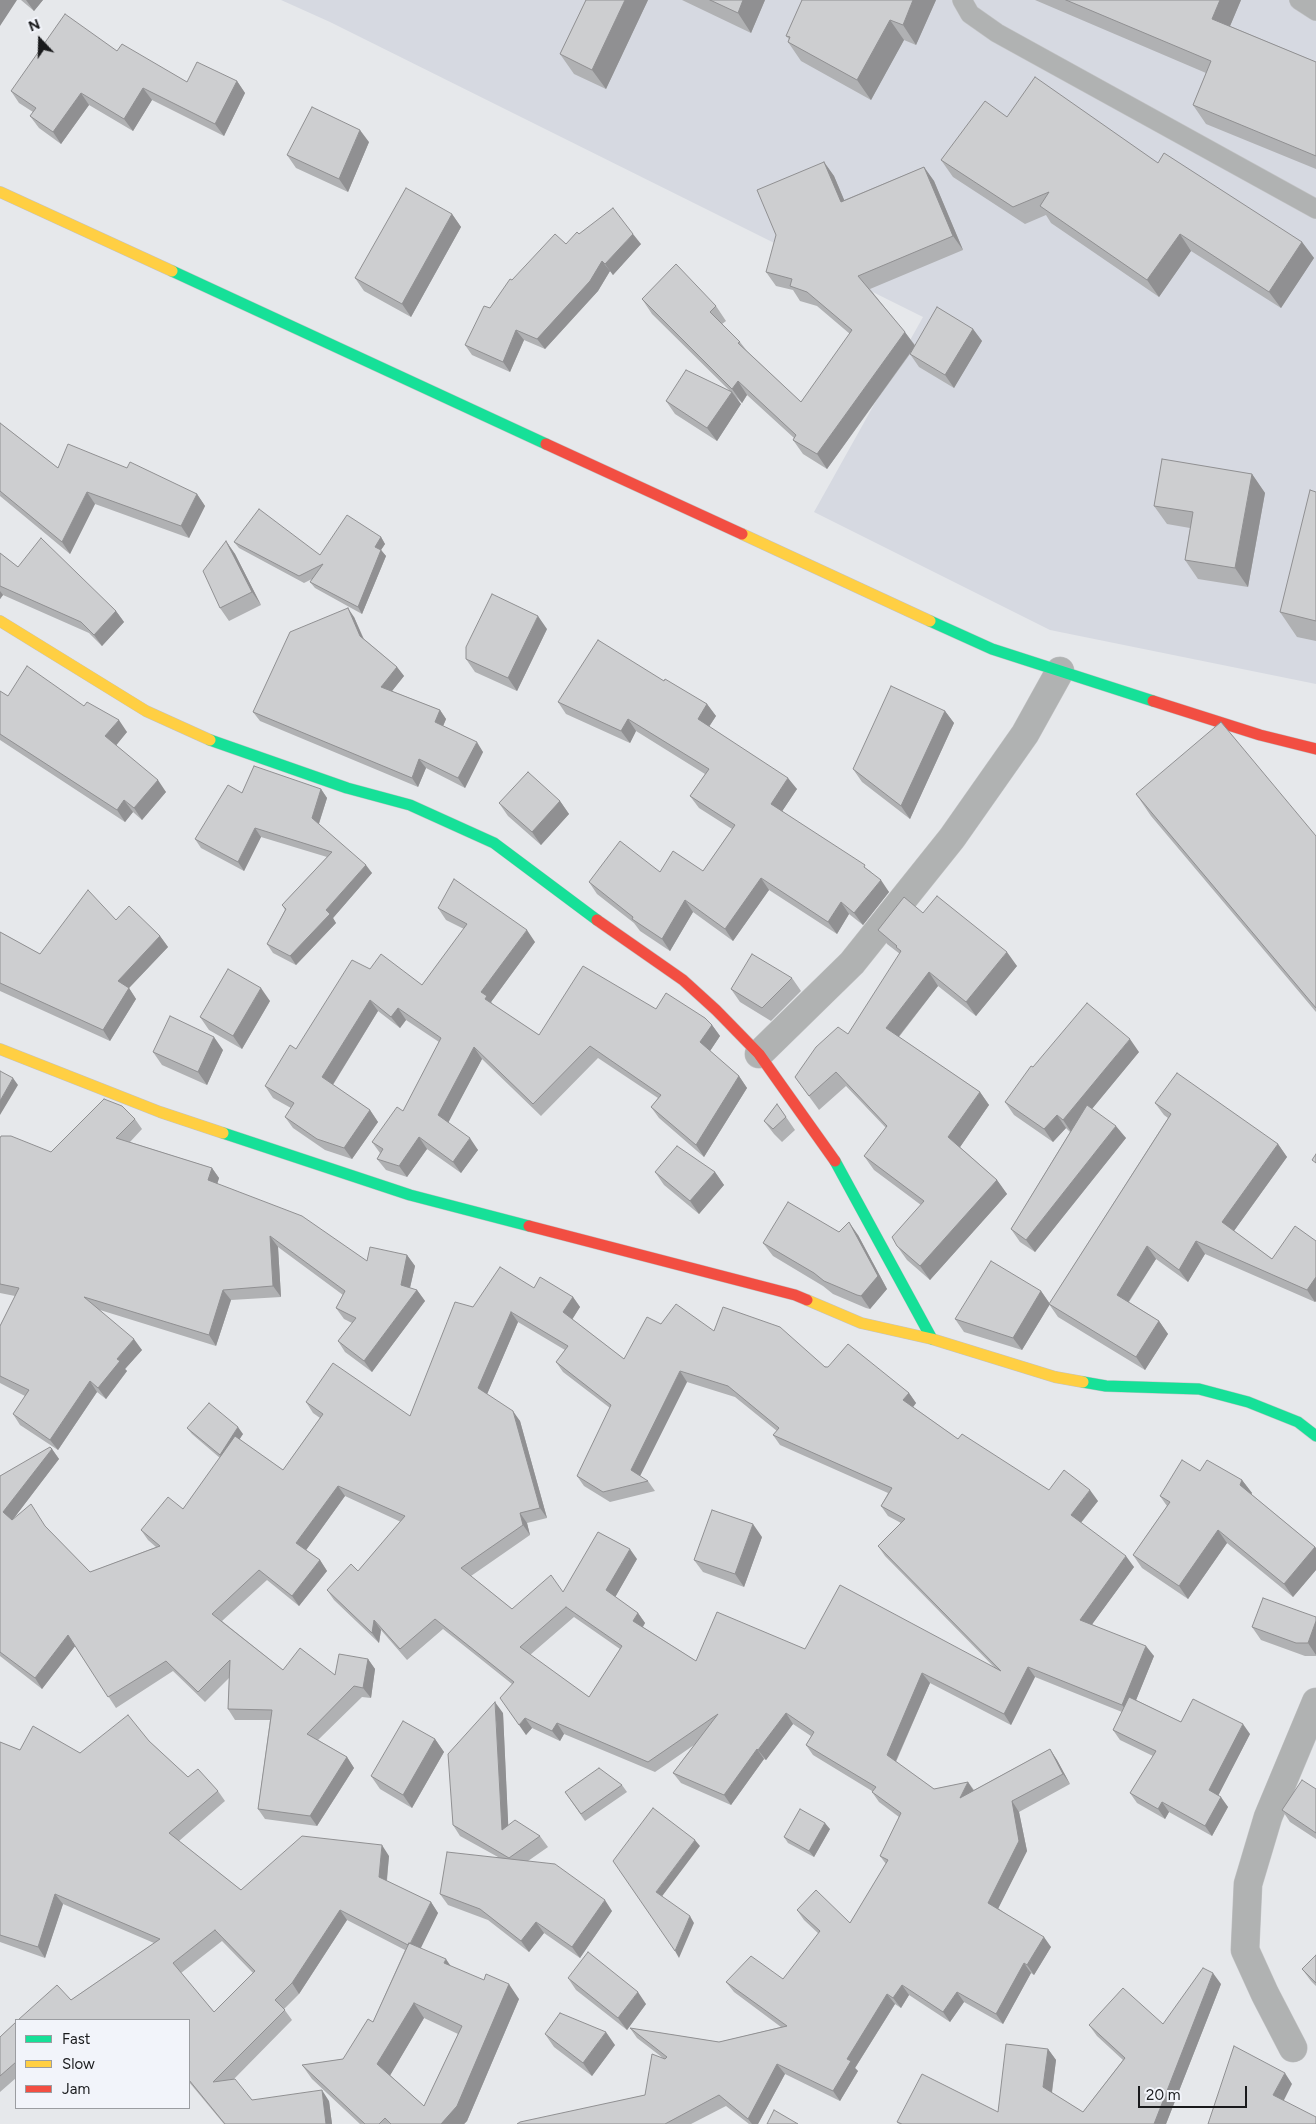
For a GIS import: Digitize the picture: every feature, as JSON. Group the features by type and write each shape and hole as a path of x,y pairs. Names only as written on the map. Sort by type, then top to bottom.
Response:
{"street":[{"path":"0,192 992,649 1260,735 1316,749"},
{"path":"0,621 146,711 220,745 346,788 410,805 494,843 568,900 683,980 716,1010 758,1054 838,1166 932,1339"},
{"path":"758,1054 852,963 952,838 1025,734 1060,671"},
{"path":"0,1049 160,1112 410,1195 795,1295 861,1323 932,1339 1055,1377 1106,1386 1199,1389 1248,1402 1298,1422 1316,1436"},
{"path":"1293,2048 1245,1950 1248,1884 1268,1817 1316,1702"}],"lane":[{"path":"962,0 970,14 997,33 1316,209"},
{"path":"1299,0 1316,11"}],"shaded area":[{"path":"281,0 1316,0 1316,684 1050,630 814,512 923,317 330,22"}],"building":[{"path":"586,0 625,0 592,70 560,54"},
{"path":"710,0 743,0 738,13"},
{"path":"802,0 913,0 903,25 890,20 857,80 788,42 790,37 786,36"},
{"path":"1066,0 1220,0 1212,19 1316,62 1316,156 1193,105 1211,61"},
{"path":"65,14 117,51 122,44 187,82 197,62 237,81 215,124 143,88 124,119 81,93 53,132 30,116 36,108 11,91"},
{"path":"1035,77 1158,163 1164,153 1302,242 1269,292 1180,234 1147,280 1040,206 1049,192 1013,207 941,160 985,101 1007,117"},
{"path":"312,107 360,130 339,179 287,155"},
{"path":"824,162 841,202 924,167 953,236 858,276 905,332 817,454 793,440 796,435 738,381 732,389 642,299 676,264 716,306 710,312 740,342 738,343 801,402 852,330 807,292 790,286 792,279 766,272 776,235 757,190"},
{"path":"406,188 452,214 402,304 355,278"},
{"path":"613,208 633,234 605,264 602,261 590,281 537,339 516,330 503,362 465,345 484,306 490,308 510,279 512,280 555,234 566,244 577,232 579,234"},
{"path":"937,307 973,329 945,375 910,354"},
{"path":"686,370 732,392 707,428 666,401"},
{"path":"0,423 58,468 68,444 127,468 130,462 197,494 181,526 87,492 62,542 0,491"},
{"path":"1162,459 1252,474 1235,568 1185,560 1193,512 1154,506"},
{"path":"1310,490 1316,492 1316,621 1280,612"},
{"path":"259,509 320,555 347,515 381,537 375,547 381,550 358,607 310,582 323,564 299,576 234,542"},
{"path":"41,538 116,611 94,635 81,622 0,586 0,553 18,567"},
{"path":"226,541 252,592 220,608 203,571"},
{"path":"492,594 538,616 508,678 466,659 466,647"},
{"path":"348,608 360,636 397,667 381,687 440,710 435,722 477,742 458,778 419,759 412,778 253,712 290,632"},
{"path":"598,640 664,681 665,679 707,704 698,719 788,778 771,804 865,865 864,867 881,880 854,913 841,902 828,922 761,878 725,929 685,900 662,939 632,919 633,917 589,882 620,841 660,872 673,851 703,871 735,825 690,796 709,769 628,719 621,731 558,702"},
{"path":"27,666 84,706 87,702 119,720 105,736 158,780 134,808 124,800 117,810 0,734 0,691 8,696"},
{"path":"891,686 945,711 901,806 853,769"},
{"path":"1221,722 1316,836 1316,1008 1136,794"},
{"path":"254,766 321,789 312,818 366,865 326,910 330,914 290,956 267,944 286,909 282,905 332,852 255,828 238,862 195,839 228,785 242,793"},
{"path":"528,772 560,801 532,832 499,803"},
{"path":"454,879 527,930 481,992 487,996 485,999 539,1035 583,966 656,1009 666,993 705,1018 712,1025 700,1042 739,1076 696,1145 651,1107 661,1095 590,1046 533,1104 474,1047 438,1115 470,1138 453,1162 419,1137 399,1166 377,1159 383,1149 372,1142 397,1107 403,1111 441,1038 398,1008 391,1017 370,1000 322,1077 370,1110 344,1148 317,1139 285,1117 294,1103 265,1086 290,1045 296,1049 352,960 370,969 381,954 422,985 467,924 438,908"},
{"path":"88,890 116,920 129,906 160,936 118,981 129,988 103,1030 0,983 0,932 40,954"},
{"path":"937,896 1007,952 966,1002 929,972 886,1028 980,1092 948,1137 997,1180 920,1266 897,1246 892,1237 924,1201 864,1156 887,1126 836,1072 809,1096 795,1077 816,1047 838,1027 848,1034 901,951 878,930 904,897 923,913"},
{"path":"752,954 792,978 762,1008 731,989"},
{"path":"228,969 261,988 233,1036 200,1017"},
{"path":"1087,1003 1130,1039 1063,1120 1057,1115 1044,1129 1005,1102 1031,1066 1033,1067"},
{"path":"170,1016 214,1037 198,1072 153,1052"},
{"path":"0,1071 13,1078 0,1101"},
{"path":"1177,1073 1278,1144 1222,1222 1272,1259 1295,1226 1316,1241 1316,1277 1307,1290 1196,1241 1179,1270 1147,1246 1117,1295 1159,1321 1136,1357 1049,1304 1171,1114 1155,1103"},
{"path":"104,1099 122,1106 135,1119 116,1138 212,1168 208,1180 302,1216 367,1261 370,1247 407,1255 401,1285 417,1290 364,1361 338,1341 356,1318 336,1308 345,1291 270,1236 273,1286 223,1290 209,1335 84,1297 134,1339 117,1359 120,1361 98,1388 90,1381 50,1440 13,1414 29,1390 0,1376 0,1326 19,1288 0,1284 0,1138 1,1136 11,1136 51,1152"},
{"path":"777,1104 786,1117 773,1129 764,1121"},
{"path":"1087,1105 1116,1126 1026,1240 1011,1229"},
{"path":"677,1146 715,1172 690,1201 655,1172"},
{"path":"1316,1154 1316,1163 1312,1160"},
{"path":"788,1202 839,1232 849,1222 878,1276 861,1296 824,1281 814,1273 763,1243"},
{"path":"991,1261 1041,1291 1013,1338 955,1319"},
{"path":"500,1267 534,1288 540,1277 573,1297 563,1312 624,1359 647,1317 661,1324 676,1304 714,1331 723,1307 780,1327 825,1367 828,1367 848,1344 909,1393 903,1400 958,1439 962,1434 1049,1490 1064,1470 1090,1490 1071,1515 1126,1556 1080,1620 1146,1646 1122,1705 1028,1667 1004,1714 922,1673 887,1755 934,1789 968,1782 960,1798 1050,1749 1063,1774 1012,1801 1019,1841 988,1903 1044,1937 1027,1965 1024,1963 996,2014 957,1992 943,2012 902,1985 893,1998 887,1994 847,2059 851,2061 833,2091 777,2064 748,2119 719,2095 665,2124 517,2124 645,2095 652,2054 665,2059 667,2057 630,2028 719,2042 787,2026 726,1982 751,1956 783,1979 820,1931 797,1910 816,1890 850,1923 888,1860 880,1856 901,1813 872,1792 876,1787 806,1745 814,1732 786,1713 724,1795 673,1773 718,1714 648,1762 557,1723 552,1731 525,1718 519,1725 500,1698 514,1682 435,1619 400,1649 374,1620 372,1633 327,1590 351,1564 358,1571 405,1516 338,1486 296,1543 320,1560 292,1596 259,1570 212,1614 283,1670 300,1648 335,1675 339,1654 368,1659 363,1688 354,1686 307,1734 347,1757 310,1816 258,1809 272,1710 228,1709 230,1660 198,1692 166,1661 108,1697 68,1635 35,1678 0,1652 0,1476 50,1447 52,1449 3,1512 12,1520 31,1504 45,1526 90,1572 160,1546 141,1530 168,1497 183,1509 235,1436 283,1470 323,1414 306,1402 333,1363 410,1416 455,1302 473,1307","holes":["511,1312 568,1346 556,1362 611,1405 577,1476 603,1492 648,1481 631,1470 680,1371 728,1386 779,1428 773,1435 892,1488 881,1506 905,1519 878,1546 1001,1671 840,1585 805,1649 717,1612 696,1661 633,1621 638,1613 606,1590 630,1549 598,1532 563,1592 551,1575 512,1609 461,1568 523,1525 520,1513 540,1508 513,1411 478,1388","566,1607 622,1646 589,1697 520,1647"]},
{"path":"209,1403 238,1427 220,1455 187,1428"},
{"path":"1182,1460 1200,1471 1207,1460 1242,1480 1240,1485 1315,1547 1284,1584 1218,1530 1179,1586 1133,1555 1170,1502 1160,1496"},
{"path":"712,1510 753,1524 735,1574 694,1560"},
{"path":"1263,1598 1316,1617 1308,1643 1296,1643 1252,1627"},
{"path":"1129,1697 1181,1722 1193,1699 1243,1724 1209,1790 1221,1797 1205,1826 1162,1802 1158,1809 1130,1793 1156,1751 1113,1730"},
{"path":"495,1702 502,1830 515,1820 540,1836 509,1858 453,1825 448,1754"},
{"path":"128,1715 149,1741 188,1777 198,1769 218,1791 169,1833 241,1890 302,1836 382,1845 379,1877 431,1902 408,1945 340,1910 292,1983 275,2000 285,2010 213,2082 235,2079 252,2100 322,2090 326,2124 225,2124 190,2081 190,2019 19,2019 57,1985 71,2000 160,1939 55,1894 38,1947 0,1935 0,1742 20,1750 33,1726 80,1753","holes":["215,1930 255,1971 214,2012 173,1963"]},
{"path":"403,1721 435,1739 403,1795 371,1776"},
{"path":"599,1768 622,1785 581,1814 565,1792"},
{"path":"1302,1780 1316,1789 1316,1833 1282,1810"},
{"path":"653,1808 695,1840 656,1892 690,1916 675,1951 613,1861"},
{"path":"800,1809 825,1823 809,1851 784,1837"},
{"path":"447,1852 555,1864 605,1900 572,1947 536,1922 521,1941 480,1909 440,1894"},
{"path":"409,1943 446,1959 444,1963 484,1980 486,1974 509,1984 457,2106 441,2124 391,2124 385,2118 379,2124 365,2124 302,2065 343,2059 368,2019 373,2022","holes":["414,2003 462,2026 424,2106 377,2064"]},
{"path":"588,1952 638,1992 618,2018 568,1978"},
{"path":"1316,1955 1316,1983 1302,1969"},
{"path":"1203,1968 1213,1973 1154,2124 902,2124 897,2122 922,2074 998,2112 1006,2044 1048,2049 1043,2087 1083,2112 1125,2058 1089,2025 1123,1988 1163,2024"},
{"path":"560,2013 606,2032 583,2063 545,2034"},
{"path":"15,2023 15,2063 0,2076 0,2037"},
{"path":"1234,2046 1285,2073 1273,2095 1316,2117 1316,2124 1208,2124"},
{"path":"774,2110 798,2124 767,2124"}],"traffic: fast":[{"path":"172,271 546,444"},
{"path":"930,621 992,649 1153,701"},
{"path":"210,740 347,788 410,805 494,843 597,920"},
{"path":"223,1133 410,1195 529,1226"},
{"path":"835,1161 932,1339"},
{"path":"1083,1382 1106,1386 1199,1389 1248,1402 1298,1422 1316,1436"}],"traffic: slow":[{"path":"0,192 172,271"},
{"path":"742,534 930,621"},
{"path":"0,621 146,711 210,740"},
{"path":"0,1049 160,1112 223,1133"},
{"path":"807,1300 861,1323 932,1339 1055,1377 1083,1382"}],"traffic: jam":[{"path":"546,444 742,534"},
{"path":"1153,701 1260,735 1316,749"},
{"path":"597,920 683,980 716,1010 759,1054 835,1161"},
{"path":"529,1226 795,1295 807,1300"}]}
